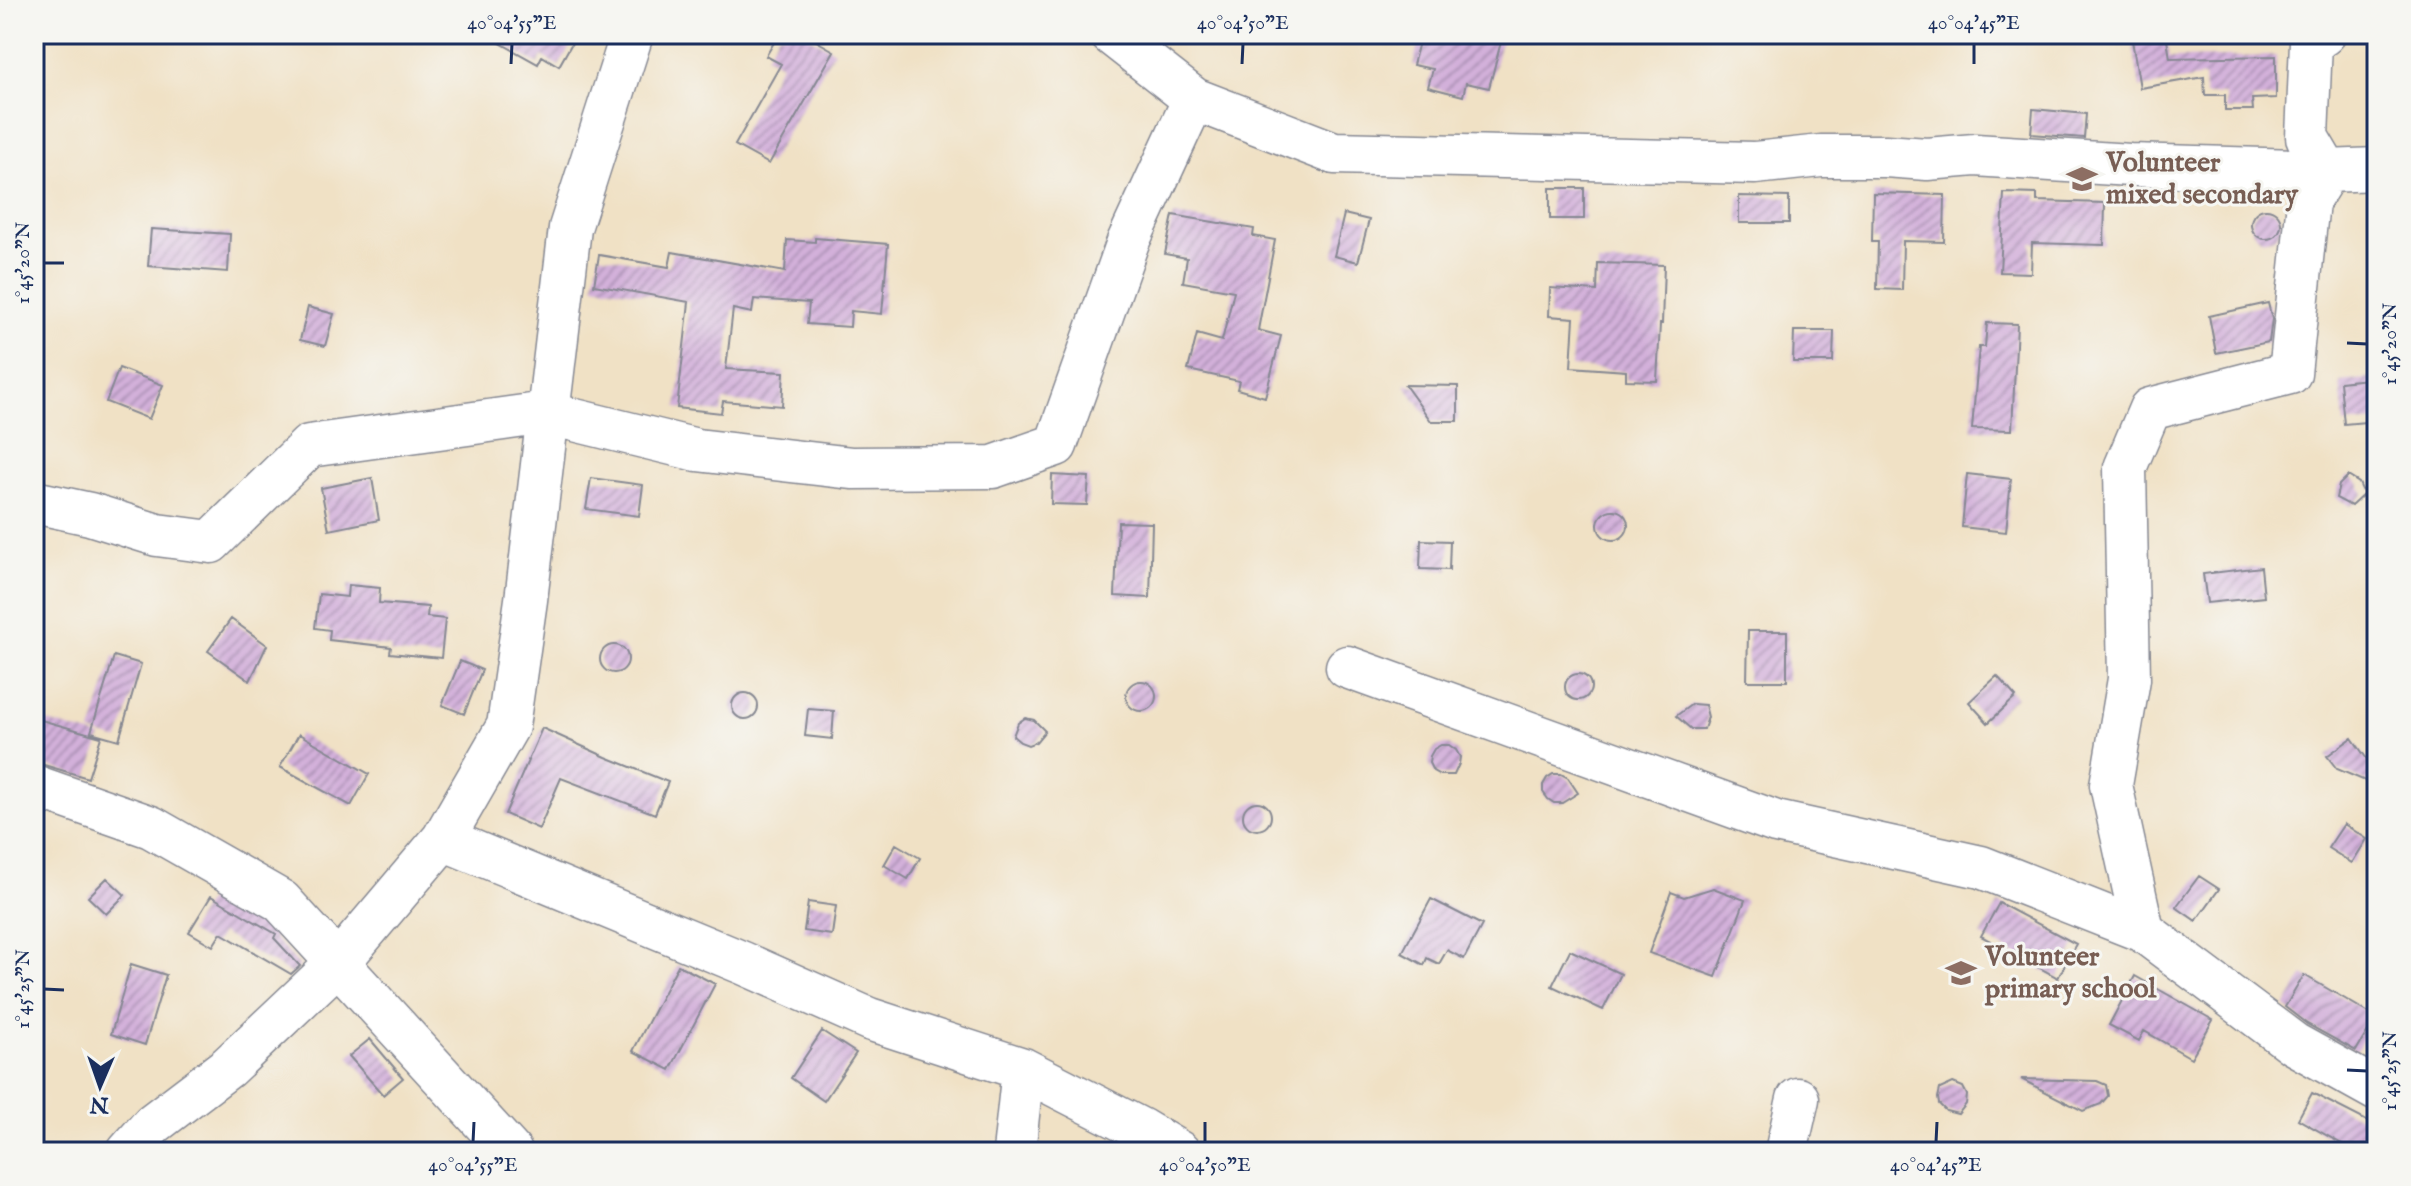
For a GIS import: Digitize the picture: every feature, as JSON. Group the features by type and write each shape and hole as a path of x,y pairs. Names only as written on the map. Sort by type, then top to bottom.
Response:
{"street":[{"path":"128,1152 153,1124 228,1067 339,962 443,839 508,726 570,228 632,34"},
{"path":"1111,34 1194,99 1334,153 1755,163 1821,156 1927,159 1975,155 2130,165 2327,171 2377,169"},
{"path":"2324,34 2311,42 2307,137 2327,171"},
{"path":"34,502 90,514 157,535 211,542 309,446 546,413 697,450 852,468 993,467 1056,445 1128,242 1194,99"},
{"path":"2143,931 2111,785 2129,679 2125,468 2150,409 2290,373 2308,202 2327,171"},
{"path":"1347,667 1776,822 1981,867 2143,931 2294,1044 2377,1090"},
{"path":"34,786 151,827 281,901 511,1152"},
{"path":"443,839 743,963 869,1019 1023,1069 1179,1152"},
{"path":"1014,1152 1023,1069"},
{"path":"1786,1152 1798,1099"}],"building":[{"path":"484,34 577,34 559,66 542,56 538,64"},
{"path":"779,34 804,34 834,51 769,164 735,145 781,64 766,56"},
{"path":"1421,34 1503,34 1489,88 1466,83 1463,96 1428,87 1433,69 1413,65"},
{"path":"2131,34 2166,34 2170,58 2276,56 2276,98 2252,99 2253,110 2225,110 2225,95 2205,95 2204,77 2140,88"},
{"path":"2033,109 2086,114 2084,138 2031,134"},
{"path":"1550,188 1584,188 1584,219 1550,219"},
{"path":"1873,193 1945,195 1944,242 1903,241 1902,290 1877,289 1878,241 1872,241"},
{"path":"2004,193 2037,194 2037,201 2105,203 2104,245 2032,243 2031,273 2000,272"},
{"path":"1739,196 1789,197 1789,223 1739,223"},
{"path":"2266,209 2276,214 2281,224 2276,234 2266,239 2256,234 2251,224 2256,214"},
{"path":"1344,214 1369,220 1358,262 1334,256"},
{"path":"1173,215 1254,229 1253,236 1275,240 1258,330 1281,336 1265,397 1237,389 1239,381 1188,370 1197,334 1222,341 1234,291 1183,282 1187,258 1165,254"},
{"path":"151,229 230,234 228,272 148,266"},
{"path":"815,238 888,244 882,314 851,311 850,327 807,324 809,303 754,299 752,313 733,309 726,369 784,372 782,406 723,401 721,413 677,408 689,302 594,285 599,255 669,267 672,252 785,272 787,240 815,242"},
{"path":"1598,263 1664,265 1657,381 1626,380 1626,371 1571,367 1574,318 1549,316 1550,288 1597,291"},
{"path":"2268,303 2272,319 2269,342 2216,353 2209,316"},
{"path":"308,307 334,314 325,346 300,340"},
{"path":"1987,323 2017,324 2012,430 1972,429 1979,347 1985,347"},
{"path":"1794,331 1834,331 1833,362 1793,362"},
{"path":"119,368 163,385 149,419 106,402"},
{"path":"2377,378 2377,421 2344,424 2340,382"},
{"path":"1405,385 1458,386 1458,421 1431,421"},
{"path":"1967,474 2011,479 2006,532 1962,527"},
{"path":"1052,475 1089,477 1087,505 1051,504"},
{"path":"2348,476 2359,483 2364,494 2351,506 2336,498 2339,485"},
{"path":"372,478 379,520 329,530 321,488"},
{"path":"591,478 643,485 639,516 586,509"},
{"path":"1613,510 1624,514 1628,525 1624,536 1613,540 1602,536 1598,525 1602,514"},
{"path":"1118,522 1152,523 1150,598 1115,596"},
{"path":"1421,540 1450,541 1449,570 1420,569"},
{"path":"2261,567 2264,597 2207,603 2203,574"},
{"path":"348,585 380,588 379,603 428,607 427,617 445,619 441,658 390,653 391,647 329,640 330,630 315,628 319,594 347,597"},
{"path":"231,619 267,645 250,681 208,651"},
{"path":"1748,631 1787,631 1787,681 1747,681"},
{"path":"614,645 624,649 628,659 624,669 614,673 604,669 600,659 604,649"},
{"path":"114,656 141,664 119,740 91,732"},
{"path":"460,661 482,670 464,714 442,705"},
{"path":"1578,674 1587,678 1591,687 1587,696 1578,700 1569,696 1565,687 1569,678"},
{"path":"1997,676 2016,697 1988,723 1969,702"},
{"path":"1141,681 1152,685 1156,696 1152,707 1141,711 1130,707 1126,696 1130,685"},
{"path":"745,693 754,697 758,706 754,715 745,719 736,715 732,706 736,697"},
{"path":"1692,704 1705,705 1708,717 1704,729 1691,729 1676,716"},
{"path":"808,709 834,711 832,739 805,736"},
{"path":"34,718 101,737 88,778 34,762"},
{"path":"1025,718 1034,720 1045,731 1036,742 1028,745 1013,736 1018,723"},
{"path":"542,728 668,782 655,814 561,778 539,829 505,814"},
{"path":"299,734 369,774 351,806 280,767"},
{"path":"2352,738 2377,773 2377,786 2337,769 2327,756"},
{"path":"1449,745 1460,757 1454,775 1440,775 1433,771 1429,763 1434,749"},
{"path":"1553,774 1568,778 1578,793 1562,803 1548,799 1543,785"},
{"path":"1257,802 1267,806 1271,816 1267,826 1257,830 1247,826 1243,816 1247,806"},
{"path":"2344,824 2367,839 2352,863 2328,848"},
{"path":"896,844 920,858 908,879 884,865"},
{"path":"2199,876 2219,889 2196,921 2176,907"},
{"path":"107,878 125,895 106,914 88,897"},
{"path":"1713,888 1745,900 1716,977 1649,953 1671,892 1684,897"},
{"path":"211,896 276,934 274,938 300,966 291,974 221,933 213,946 189,932"},
{"path":"1431,899 1482,925 1464,959 1447,950 1439,964 1427,958 1424,965 1402,953"},
{"path":"808,902 836,906 832,935 804,931"},
{"path":"1999,903 2076,944 2058,978 1981,936"},
{"path":"1570,950 1621,974 1603,1010 1552,986"},
{"path":"131,964 166,975 145,1045 111,1034"},
{"path":"678,965 715,984 670,1070 633,1051"},
{"path":"2304,975 2376,1017 2356,1051 2307,1024 2285,1007"},
{"path":"2135,976 2213,1020 2191,1058 2144,1031 2139,1041 2109,1025"},
{"path":"822,1031 856,1053 824,1101 791,1078"},
{"path":"370,1039 403,1078 383,1095 349,1056"},
{"path":"2021,1079 2097,1081 2106,1085 2108,1096 2101,1104 2083,1111"},
{"path":"1953,1083 1963,1087 1967,1095 1966,1104 1958,1114 1946,1111 1938,1098 1940,1089"},
{"path":"2312,1093 2377,1126 2377,1152 2356,1152 2298,1119"}],"place":[{"name":"Volunteer mixed secondary","path":"2082,179"},
{"name":"Volunteer primary school","path":"1961,973"}]}
